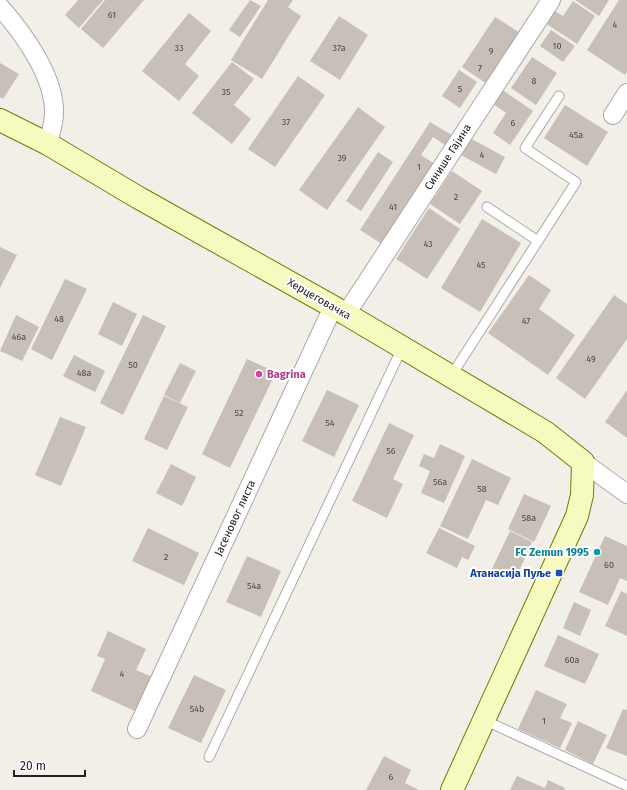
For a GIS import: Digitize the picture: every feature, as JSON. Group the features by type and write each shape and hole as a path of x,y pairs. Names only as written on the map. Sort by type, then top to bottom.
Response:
{"street":[{"name":"Синише Гајина","path":"339,310 551,0"},
{"path":"0,7 18,28 32,48 50,90 54,114 48,144"},
{"path":"613,115 627,92"},
{"name":"Херцеговачка","path":"0,120 48,144 139,198 339,310 545,432 627,494"},
{"name":"Јасеновог листа","path":"137,729 339,310"},
{"path":"452,790 577,516 582,495 583,462"}],"lane":[{"path":"451,376 576,182 525,148 559,96"},
{"path":"487,207 538,241"},
{"path":"209,757 402,348"},
{"path":"484,720 627,786"}],"building":[{"path":"78,0 103,0 79,28 65,15"},
{"path":"105,0 144,0 103,48 81,29"},
{"path":"250,0 261,6 240,37 229,30"},
{"path":"268,0 293,0 288,7 301,16 262,79 231,60"},
{"path":"575,0 609,0 599,16"},
{"path":"619,0 627,0 627,72 625,75 587,50"},
{"path":"573,1 595,16 577,44 545,23 553,10 563,16"},
{"path":"189,13 211,31 185,64 199,76 179,101 142,71"},
{"path":"339,16 368,35 340,80 310,61"},
{"path":"495,17 520,33 487,84 462,67"},
{"path":"551,30 575,46 563,62 540,46"},
{"path":"532,57 557,73 536,105 511,88"},
{"path":"232,62 254,79 234,105 251,119 232,144 192,113"},
{"path":"0,63 19,74 3,99 0,97"},
{"path":"459,70 477,82 460,108 442,96"},
{"path":"298,76 325,95 275,167 248,149"},
{"path":"501,89 533,111 510,145 493,133 506,113 492,103"},
{"path":"565,105 608,132 587,166 544,138"},
{"path":"358,107 385,127 327,210 299,190"},
{"path":"430,122 455,137 448,147 433,137 421,155 438,166 385,246 360,230"},
{"path":"468,137 505,157 496,174 459,154"},
{"path":"378,152 393,162 361,211 346,201"},
{"path":"452,171 482,191 460,224 430,204"},
{"path":"429,208 460,229 427,279 396,259"},
{"path":"482,219 521,243 480,312 441,288"},
{"path":"0,247 17,255 0,288"},
{"path":"529,275 551,290 539,309 575,335 548,375 488,333"},
{"path":"65,279 87,289 52,360 31,349"},
{"path":"614,295 627,304 627,339 585,399 556,378"},
{"path":"113,302 137,314 122,346 98,334"},
{"path":"16,315 39,327 22,361 0,351"},
{"path":"143,315 166,326 123,415 100,403"},
{"path":"74,355 105,371 95,392 63,376"},
{"path":"247,359 276,372 230,468 202,454"},
{"path":"180,363 196,371 180,403 164,395"},
{"path":"327,390 359,405 334,457 302,441"},
{"path":"627,390 627,438 605,422"},
{"path":"164,396 188,407 167,450 144,439"},
{"path":"60,417 86,427 61,486 35,475"},
{"path":"389,423 414,435 393,479 403,484 387,518 352,501"},
{"path":"440,444 465,456 444,503 421,493 430,471 419,466 424,454 434,458"},
{"path":"472,459 511,478 498,505 486,500 468,539 440,526"},
{"path":"171,464 196,477 182,506 156,493"},
{"path":"524,494 551,506 534,542 508,529"},
{"path":"148,528 199,553 184,585 132,561"},
{"path":"439,528 475,546 468,560 462,557 457,568 426,553"},
{"path":"510,531 532,542 515,580 492,569"},
{"path":"605,536 627,546 627,581 620,578 608,605 579,592"},
{"path":"247,556 281,571 261,617 226,602"},
{"path":"621,591 627,594 627,636 605,626"},
{"path":"574,602 591,610 580,636 563,628"},
{"path":"108,631 146,649 136,670 155,678 139,713 91,691 105,659 97,656"},
{"path":"558,635 599,654 585,684 544,666"},
{"path":"194,675 226,690 201,743 168,728"},
{"path":"536,690 567,704 560,718 572,723 560,748 518,729"},
{"path":"623,709 627,710 627,756 606,748"},
{"path":"578,721 607,735 593,764 565,750"},
{"path":"384,756 411,770 405,783 419,790 366,790"},
{"path":"517,776 545,788 548,780 565,788 564,790 510,790"}],"place":[{"name":"Bagrina","path":"259,374"},
{"name":"FC Zemun 1995","path":"597,552"},
{"name":"Атанасија Пуље","path":"559,573"}]}
